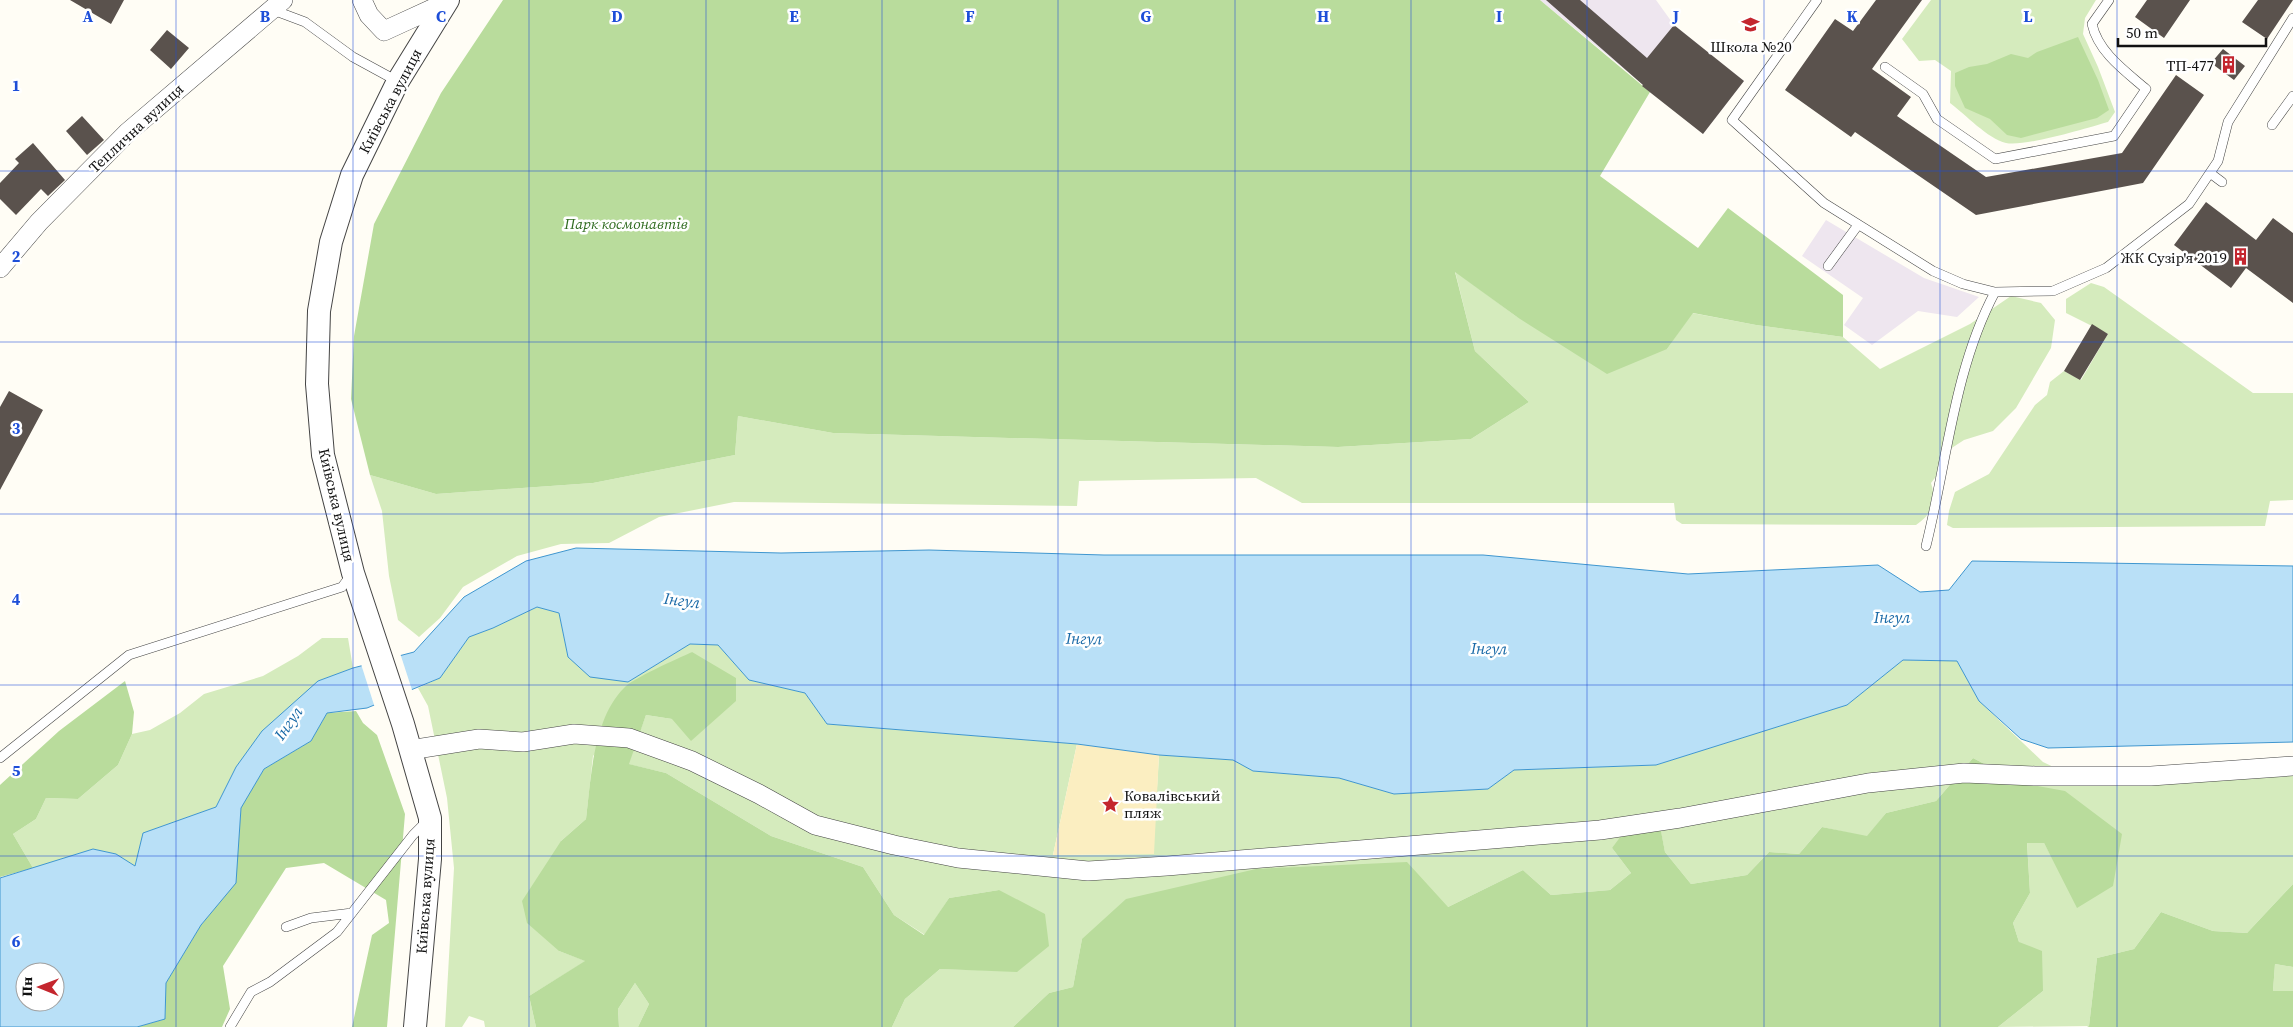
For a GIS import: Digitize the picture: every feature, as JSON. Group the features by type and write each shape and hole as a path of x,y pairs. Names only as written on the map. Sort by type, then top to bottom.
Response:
{"street":[{"path":"365,8 384,31 447,2"},
{"name":"Київська вулиця","path":"415,1027 430,859 430,818 403,724 363,608 323,455 317,384 319,311 331,242 352,175 377,120 398,81 447,2"},
{"name":"Теплична вулиця","path":"0,268 39,222 128,132 277,4"},
{"path":"410,750 479,739 523,742 574,734 630,738 692,762 759,794 815,825 894,845 958,858 1088,871 1600,830 1680,818 1868,783 1964,773 2035,776 2151,776 2293,766"}],"lane":[{"path":"350,0 365,8"},
{"path":"1817,0 1732,120 1824,203 1933,271 1963,284 1995,292 2053,291 2106,268 2189,204 2218,161 2228,122 2293,18"},
{"path":"1885,67 1923,94 1938,119 1995,159 2114,136 2146,89 2110,58 2094,34 2092,24 2109,0"},
{"path":"277,4 306,22 353,57 398,81"},
{"path":"2272,125 2293,96"},
{"path":"2210,173 2222,182"},
{"path":"1828,266 1858,225"},
{"path":"1926,546 1942,479 1954,413 1972,345 1995,292"},
{"path":"0,758 129,655 342,587 353,573"},
{"path":"230,1027 251,992 270,982 337,932 413,835 430,818"},
{"path":"286,927 311,918 352,913"}],"shaded area":[{"path":"1540,0 1656,0 1674,25 1744,81 1703,134"},
{"path":"1826,220 1924,278 1979,297 1957,317 1918,311 1872,345 1844,325 1863,298 1802,256"}],"green space":[{"name":"Парк космонавтів","path":"503,0 1540,0 1650,92 1600,176 1698,248 1728,208 1843,295 1843,337 1756,325 1693,313 1667,349 1607,374 1517,317 1455,272 1475,351 1529,402 1471,439 1338,447 833,433 738,416 735,455 593,483 436,494 370,475 351,399 354,336 374,224 441,93"},
{"path":"1931,0 2096,0 2085,18 2083,34 2115,112 2108,122 2041,140 2006,143 1992,137 1950,103 1951,71 1935,60 1919,61 1902,39"},
{"path":"2078,37 2098,80 2109,110 2097,118 2021,138 2007,135 1990,119 1965,108 1955,86 1955,73 1969,67 1987,64 2011,54 2028,58 2037,52"},
{"path":"1455,271 1517,317 1667,349 1692,313 1756,325 1843,337 1880,369 1970,324 2011,296 2041,303 2055,320 2051,348 2016,408 1993,431 1964,440 1944,453 1941,470 1931,483 1933,490 1932,507 1916,525 1682,524 1676,520 1674,503 1302,503 1256,478 1079,481 1077,506 734,502 659,517 609,543 561,544 517,556 463,587 440,618 419,637 398,620 389,576 382,511 370,475 436,494 593,483 735,455 738,416 833,433 1338,447 1471,439 1529,402 1475,351"},
{"path":"2091,283 2104,287 2253,393 2293,393 2293,500 2270,501 2265,526 1953,528 1947,525 1955,492 1989,474 2035,405 2047,395 2050,382 2064,371 2081,380 2108,334 2066,313 2066,299"},
{"path":"537,607 559,613 568,657 628,682 690,644 718,645 749,680 805,693 827,724 1077,744 1053,855 1153,854 1159,755 1233,760 1253,771 1339,778 1394,794 1488,789 1514,770 1656,765 1847,705 1903,660 1957,661 1979,701 2043,762 2083,781 2293,774 2293,884 2247,933 2213,931 2161,912 2134,949 2097,958 2089,1026 1998,1027 2043,991 2019,942 2013,923 2030,893 2027,842 2044,843 2057,867 2021,783 1973,758 1936,801 1886,813 1867,837 1822,827 1799,854 1769,852 1747,875 1691,884 1665,852 1661,832 1612,848 1631,873 1610,890 1551,895 1523,870 1448,907 1082,939 1073,987 1049,993 1013,1027 892,1027 905,999 940,969 1018,971 999,890 949,898 925,935 894,915 863,867 771,836 666,773 628,764 646,715 672,719 692,652 593,756 586,819 561,841 559,951 586,961 529,996 536,1027 485,1027 484,1021 469,1016 462,1027 445,1027 454,868 447,798 428,706 418,688 440,678 469,637"},
{"path":"322,638 348,638 353,668 318,681 236,767 216,807 143,833 135,866 116,854 93,849 33,868 13,834 36,819 46,798 78,799 118,765 132,734 150,730 180,713 204,694 263,676 298,656"},
{"path":"692,652 736,678 736,701 691,741 672,719 646,715 629,764 666,773 771,836 863,867 894,915 924,935 949,898 999,890 1045,914 1049,946 1017,972 940,969 905,999 892,1027 638,1027 649,1004 635,983 618,1009 619,1027 536,1027 529,996 585,961 559,951 527,923 522,901 561,841 586,819 595,750 606,716 614,701 624,688 636,679"},
{"path":"125,681 134,712 132,734 118,765 78,799 46,798 36,819 13,834 33,868 0,877 0,785 59,731"},
{"path":"356,711 363,723 377,735 405,814 387,1027 352,1027 372,935 389,923 386,900 324,863 286,868 223,966 230,1009 222,1027 137,1027 165,1019 166,983 201,925 235,883 241,807 264,769 311,741 327,713"},
{"path":"1973,758 2021,783 2065,791 2122,834 2113,886 2077,908 2044,843 2027,843 2030,893 2013,923 2019,942 2042,951 2043,991 1998,1027 1013,1027 1049,993 1073,987 1082,939 1126,899 1256,869 1407,862 1448,907 1523,870 1551,895 1610,890 1631,873 1612,848 1621,836 1661,831 1665,852 1691,884 1747,875 1769,852 1799,854 1822,827 1867,836 1886,813 1936,801"},
{"path":"2293,884 2293,967 2275,964 2273,991 2293,991 2293,1027 2087,1027 2089,1026 2097,958 2134,949 2161,912 2213,931 2247,933"},
{"path":"2275,964 2293,967 2293,991 2273,991"},
{"path":"635,983 649,1004 638,1027 619,1027 618,1009"}],"sand":[{"name":"Ковалівський пляж","path":"1077,744 1159,755 1154,854 1053,855"}],"water":[{"name":"Інгул","path":"576,548 781,553 929,550 1104,555 1483,555 1688,574 1878,565 1920,592 1949,590 1972,561 2293,566 2293,742 2048,748 2021,739 1979,701 1957,661 1903,660 1847,705 1656,765 1514,770 1488,789 1394,794 1339,778 1253,771 1233,760 1159,755 1077,744 827,724 805,693 749,680 718,645 690,644 628,682 590,677 568,657 559,613 537,607 469,637 440,678 367,708 327,713 311,741 264,769 241,808 236,883 201,925 166,983 165,1019 137,1027 0,1027 0,878 93,849 116,854 135,866 143,833 216,807 236,767 262,731 318,681 353,668 414,652 464,597 526,561"}],"pier":[{"path":"400,653 413,693 375,708 361,664"}],"building":[{"path":"70,0 124,0 111,24"},
{"path":"1546,0 1580,0 1647,58 1674,25 1744,81 1703,134 1642,86"},
{"path":"1876,0 1922,0 1872,69 1911,97 1897,116 1986,177 2122,153 2176,75 2204,95 2143,183 1976,215 1855,132 1851,137 1785,90 1835,19 1853,31"},
{"path":"2147,0 2190,0 2164,38 2135,17"},
{"path":"2258,0 2293,0 2267,39 2242,22"},
{"path":"167,30 189,48 171,69 150,50"},
{"name":"ТП-477","path":"2223,49 2245,66 2234,80 2211,63"},
{"path":"82,116 104,140 87,155 66,131"},
{"path":"33,143 65,180 48,196 41,189 16,215 0,199 0,183 19,163 15,159"},
{"name":"ЖК Сузір'я 2019","path":"2206,202 2256,240 2273,218 2293,233 2293,303 2246,268 2231,288 2174,245"},
{"path":"2092,324 2108,334 2080,380 2064,371"},
{"path":"9,391 43,410 0,490 0,407"}],"place":[{"name":"Школа №20","path":"1751,25"},
{"name":"ТП-477","path":"2228,65"},
{"name":"ЖК Сузір'я 2019","path":"2241,257"},
{"name":"Ковалівський пляж","path":"1110,804"}]}
